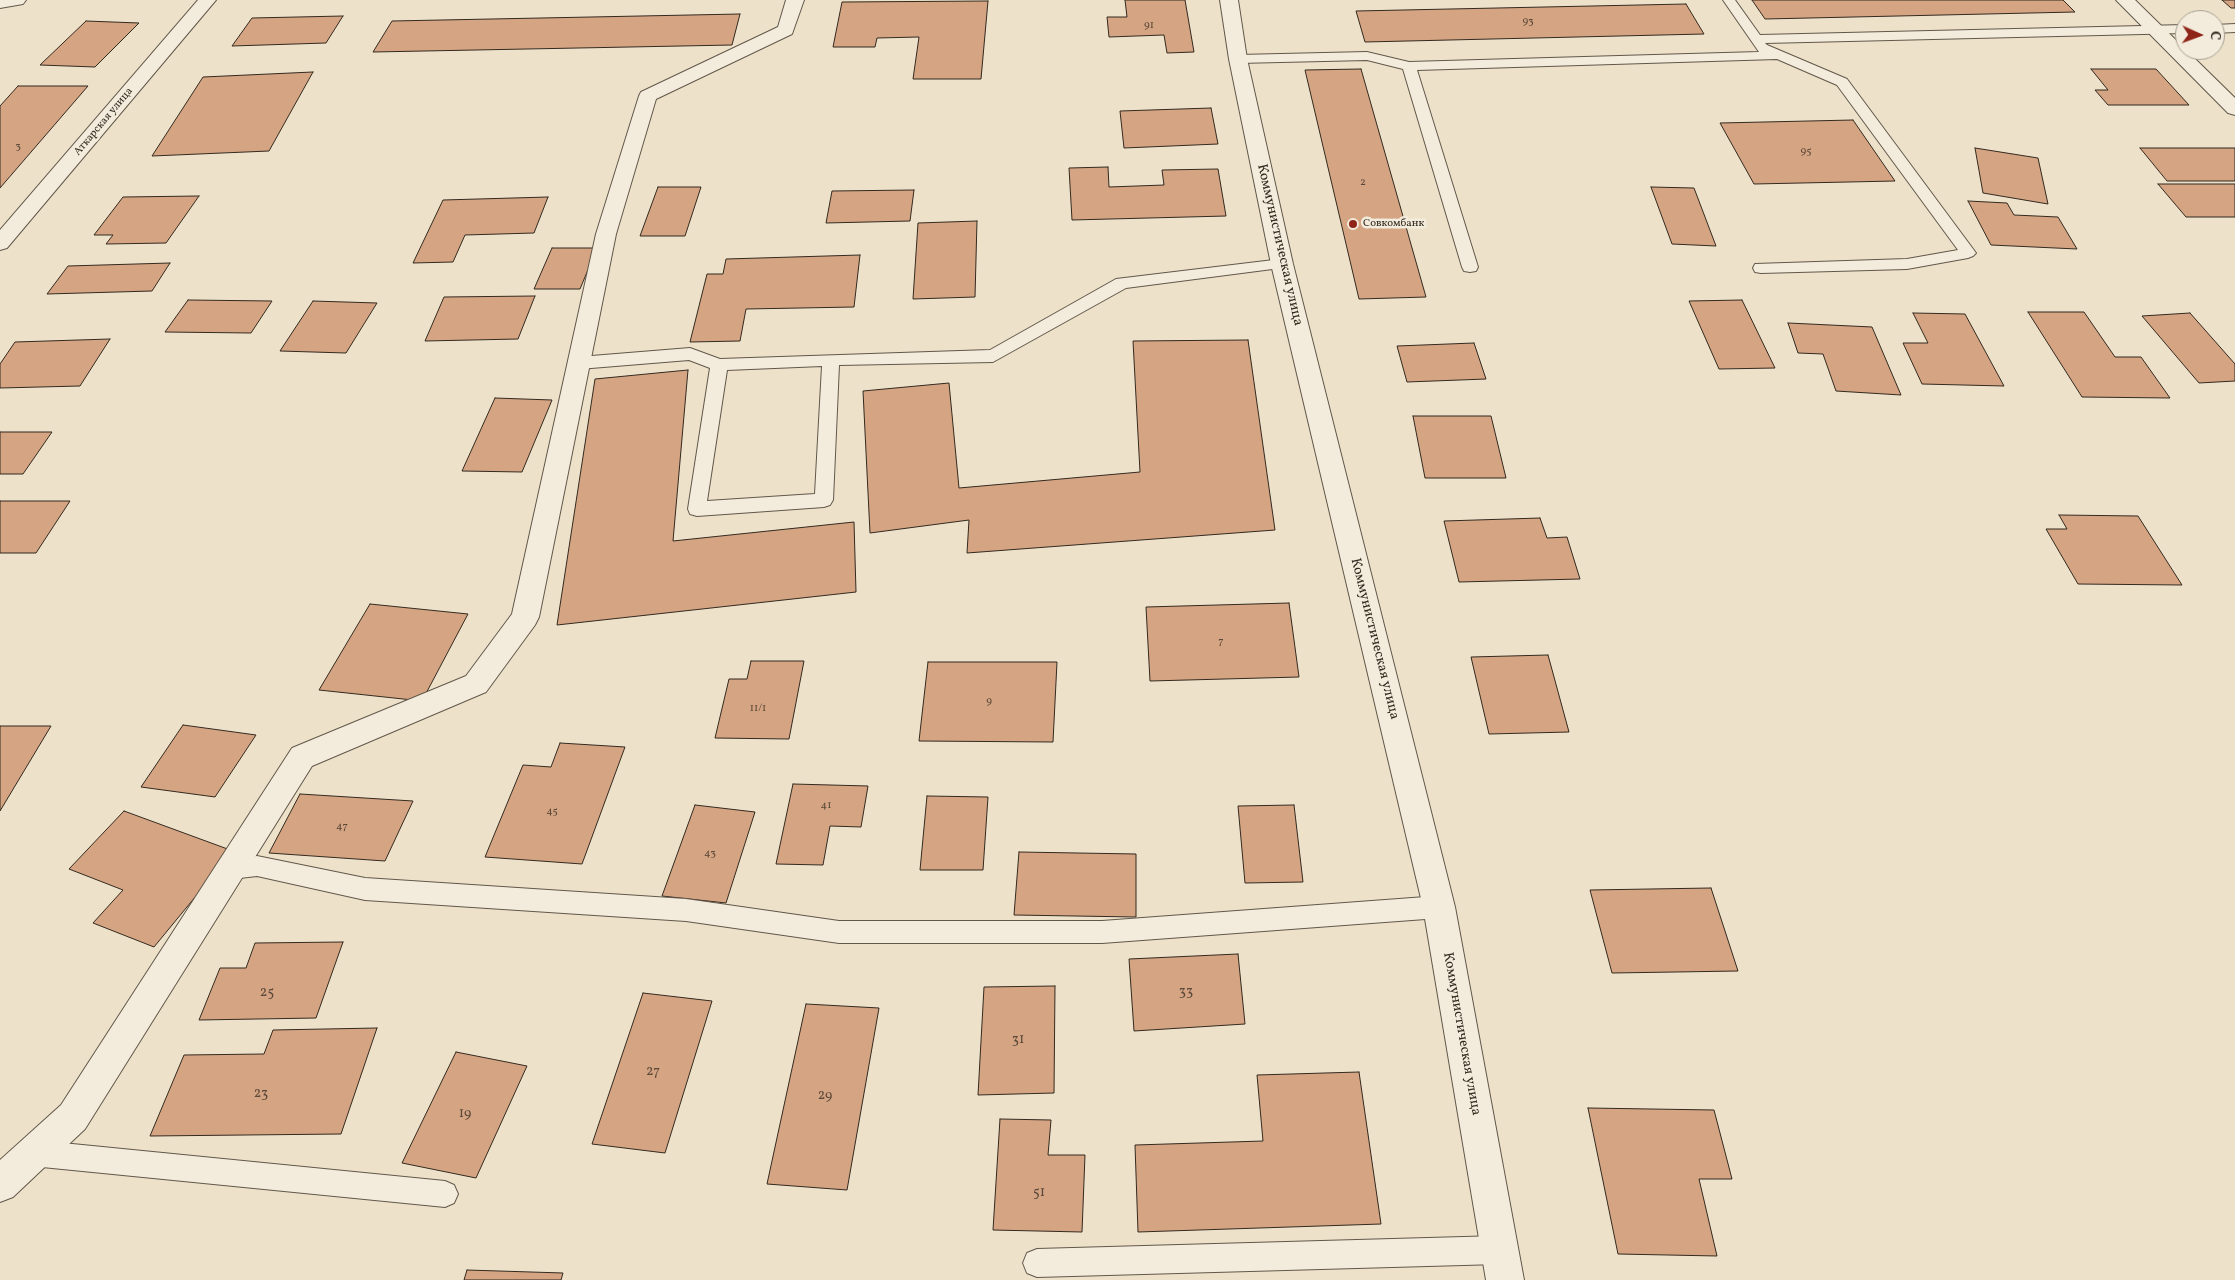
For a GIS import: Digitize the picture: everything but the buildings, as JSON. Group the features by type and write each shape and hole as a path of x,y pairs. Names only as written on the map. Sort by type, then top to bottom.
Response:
{"street":[{"path":"0,3 16,0"},
{"name":"Аткарская улица","path":"0,243 207,0"},
{"path":"0,1184 73,1117 302,757 476,684 525,617 606,234 648,96 786,30 795,0"},
{"name":"Коммунистическая улица","path":"1228,0 1238,59 1282,264 1440,907 1505,1280"},
{"path":"2125,0 2235,109"}],"lane":[{"path":"1730,0 1762,48 1842,82 1968,253 1907,264 1761,268"},
{"path":"1756,39 2175,29"},
{"path":"1238,59 1367,56 1408,66 1778,55"},
{"path":"1408,66 1470,267"},
{"path":"578,363 690,354 719,365 993,356 1122,283 1282,264"},
{"path":"719,365 697,509 824,500 831,360"},
{"path":"231,868 258,866 365,888 686,910 839,932 1102,932 1440,907"},
{"path":"32,1153 445,1194"},
{"path":"1037,1263 1499,1250"}],"place":[{"name":"Совкомбанк","path":"1353,224"}]}
